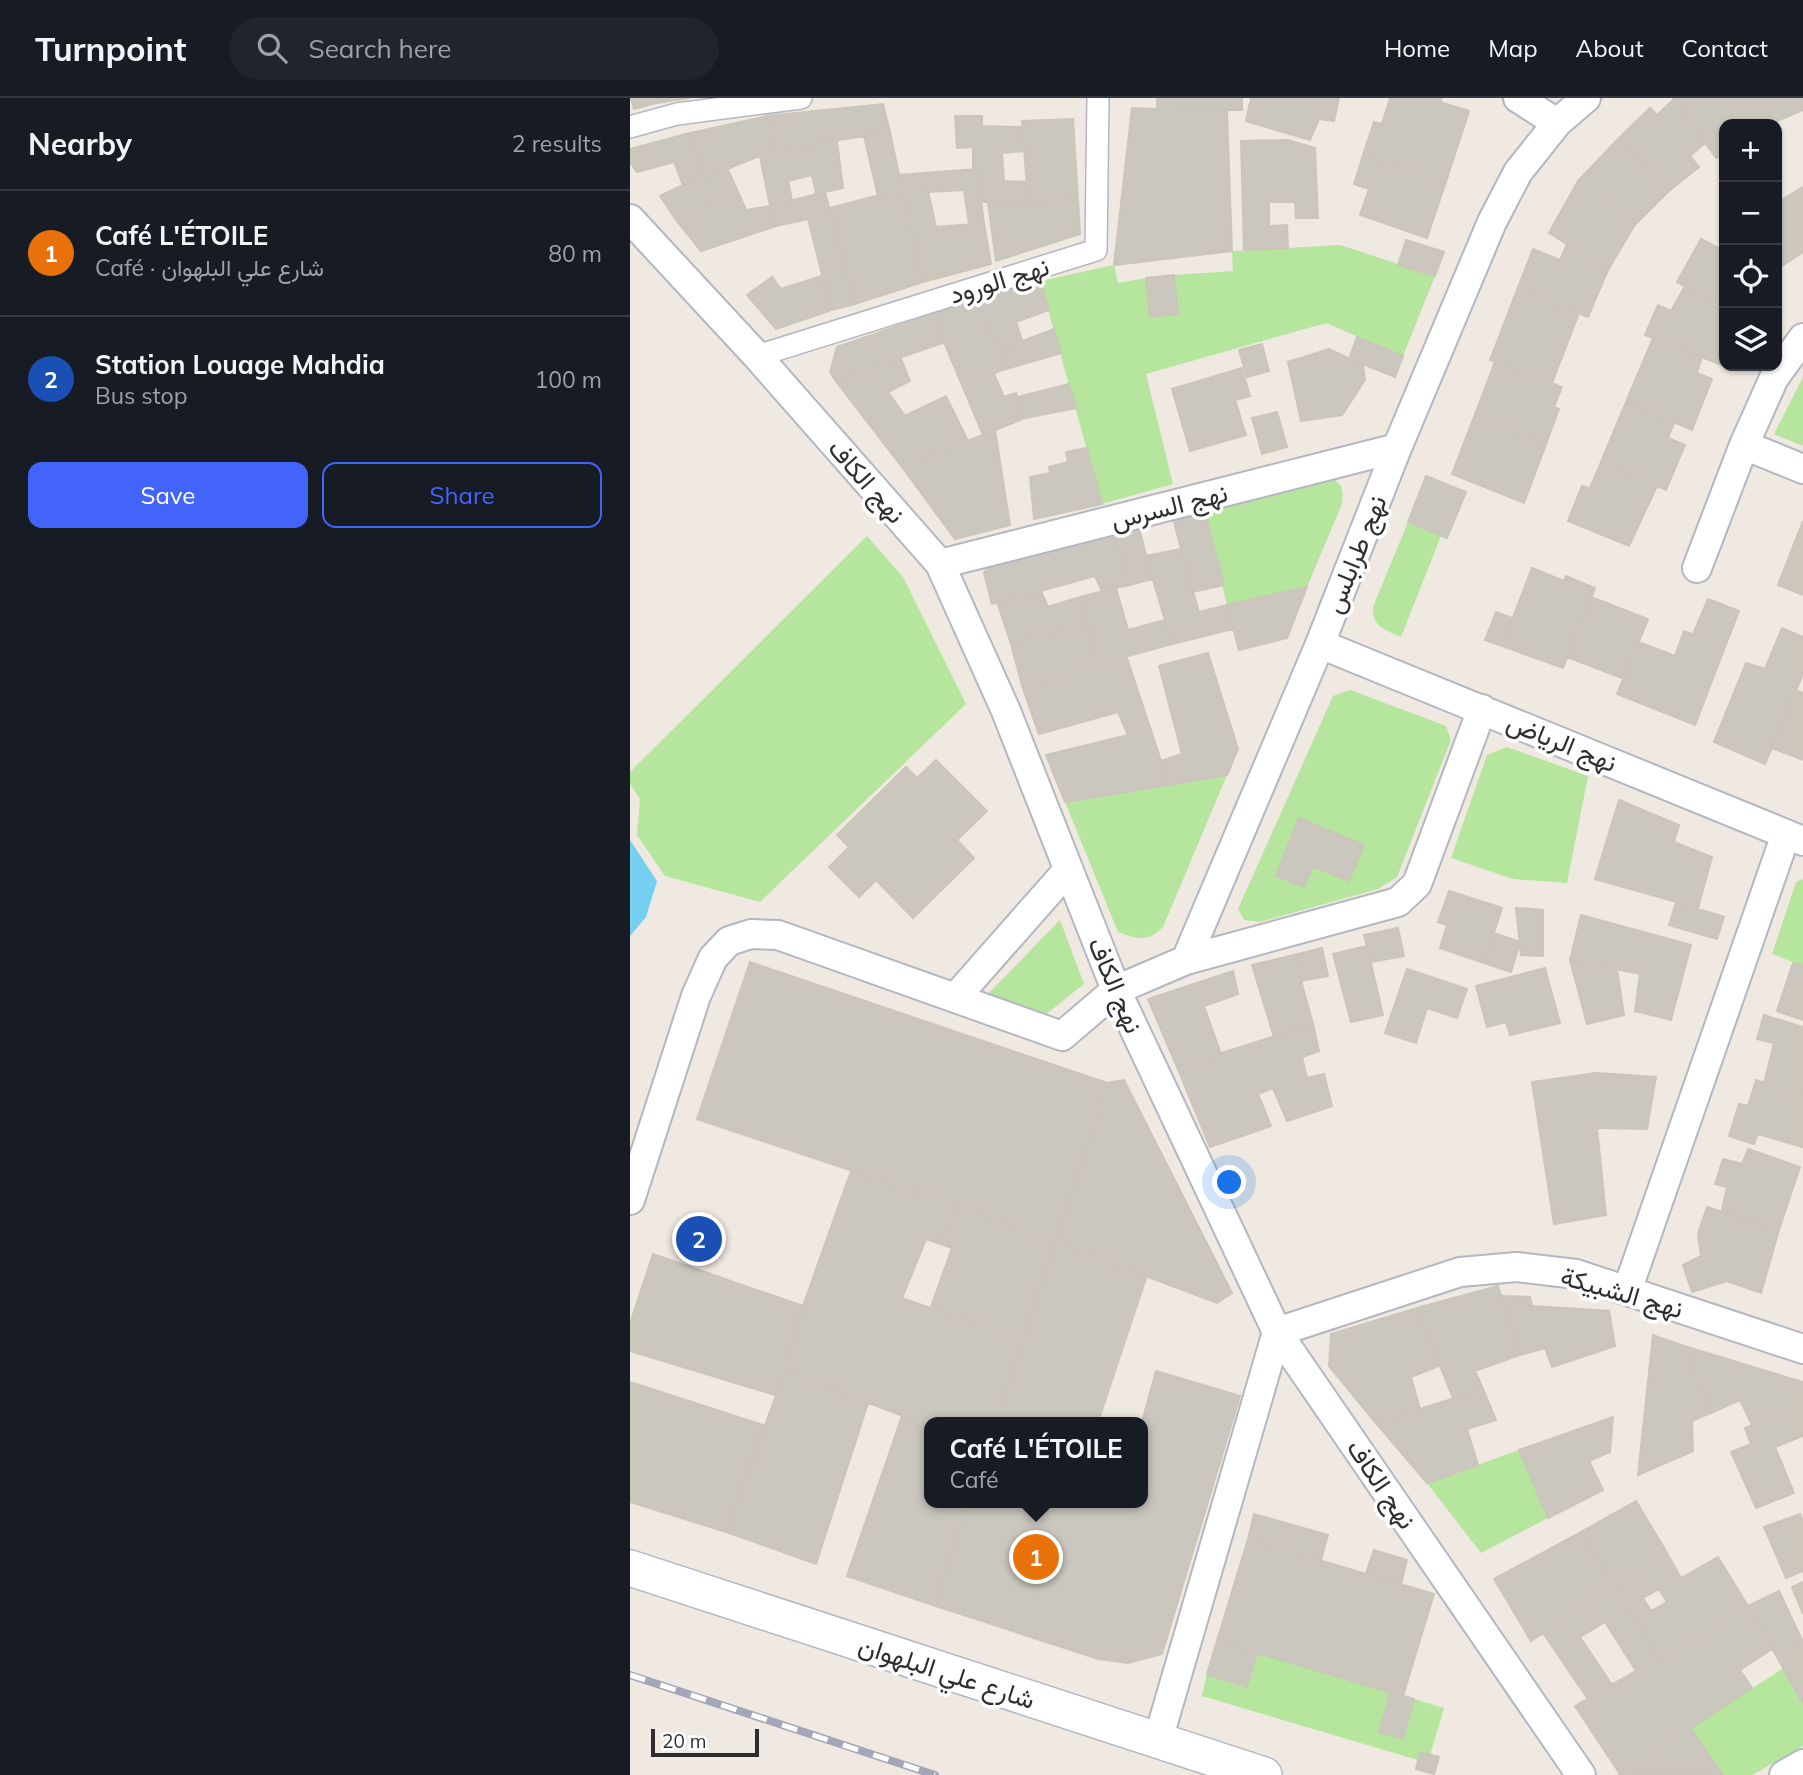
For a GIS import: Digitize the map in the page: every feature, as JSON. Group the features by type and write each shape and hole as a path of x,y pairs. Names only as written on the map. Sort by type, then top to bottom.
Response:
{"street":[{"path":"630,127 677,114 801,98"},
{"name":"نهج الورود","path":"757,356 1096,250 1098,98"},
{"path":"1518,98 1557,123"},
{"name":"نهج طرابلس","path":"1186,960 1320,644 1492,222 1518,172 1557,123 1586,98"},
{"name":"نهج الكاف","path":"630,219 757,356 940,564 1006,711 1116,990 1277,1332 1581,1775"},
{"path":"1697,568 1744,445 1774,378 1803,338"},
{"path":"1744,445 1803,469"},
{"name":"نهج السرس","path":"940,564 1398,448"},
{"name":"نهج الرياض","path":"1320,644 1795,838"},
{"path":"630,1200 696,996 713,958 729,941 751,934 778,935 1062,1036 1116,990 1186,960 1398,902 1417,884 1482,709"},
{"path":"1627,1292 1795,838"},
{"path":"956,997 1068,870"},
{"name":"نهج الشبيكة","path":"1277,1332 1460,1272 1517,1267 1576,1274 1803,1349"},
{"path":"1158,1740 1277,1332"},
{"name":"شارع علي البلهوان","path":"630,1568 1264,1775"},
{"path":"1784,1775 1803,1764"}],"green space":[{"path":"1340,245 1435,276 1403,356 1326,323 1146,374 1173,484 1102,504 1040,281 1114,265 1118,283 1146,278 1151,317 1178,314 1174,275 1233,271 1232,251"},
{"path":"1803,377 1803,446 1774,434"},
{"path":"1335,480 1343,494 1342,504 1307,587 1227,605 1204,510"},
{"path":"1408,522 1441,536 1401,637 1377,623 1373,607"},
{"path":"867,536 903,577 966,704 760,902 665,876 637,835 640,799 630,784 630,772"},
{"path":"1350,690 1446,726 1451,740 1397,877 1378,889 1260,922 1244,920 1238,909 1333,696"},
{"path":"1507,747 1588,776 1567,883 1513,879 1451,858 1487,755"},
{"path":"1227,775 1163,927 1152,936 1142,938 1118,932 1065,802"},
{"path":"1803,879 1803,966 1772,954 1796,882"},
{"path":"1060,920 1084,984 1045,1015 989,993"},
{"path":"1519,1450 1548,1518 1481,1553 1427,1483"},
{"path":"1257,1653 1391,1692 1380,1732 1403,1738 1414,1699 1444,1708 1430,1755 1418,1760 1202,1696 1207,1674 1247,1687"},
{"path":"1784,1668 1803,1704 1803,1746 1752,1775 1723,1775 1690,1728"}],"water":[{"path":"630,840 657,881 646,917 630,936"}],"building":[{"path":"631,98 655,98 656,103 634,109"},
{"path":"655,98 690,98 656,103"},
{"path":"1157,98 1242,98 1242,110 1157,109"},
{"path":"1251,98 1339,98 1334,121 1319,119 1310,140 1246,121"},
{"path":"1390,98 1442,98 1440,102 1469,111 1446,182 1363,155 1374,122 1382,124"},
{"path":"1673,98 1743,98 1758,119 1719,119 1719,156 1716,158"},
{"path":"1743,98 1803,98 1803,110 1782,119 1758,119"},
{"path":"1674,99 1705,143 1690,156 1699,167 1669,191 1619,138 1650,108 1657,115"},
{"path":"883,104 890,132 775,150 767,116"},
{"path":"1132,108 1227,112 1232,251 1114,265"},
{"path":"767,116 775,150 704,178 690,133"},
{"path":"955,116 982,116 982,126 1023,127 1025,151 1002,153 1004,181 1027,182 1028,201 981,202 977,169 973,169 973,147 957,148"},
{"path":"1073,119 1078,199 1028,201 1022,121"},
{"path":"890,132 902,189 878,196 864,136"},
{"path":"690,133 704,178 683,185 674,162 637,172 630,162 630,149"},
{"path":"1619,138 1669,191 1634,226 1578,181"},
{"path":"1288,140 1315,148 1318,218 1296,218 1295,202 1269,202 1269,226 1287,225 1288,248 1244,250 1241,141"},
{"path":"837,141 843,188 816,194 812,175 788,181 792,200 770,206 760,157 775,150"},
{"path":"1363,155 1446,182 1427,238 1360,215 1369,189 1354,184"},
{"path":"977,169 984,223 969,224 964,190 928,192 924,173"},
{"path":"728,170 739,194 676,220 660,196 683,185"},
{"path":"924,173 936,227 984,223 991,264 923,282 899,175"},
{"path":"1578,181 1634,226 1608,270 1549,233"},
{"path":"1803,187 1803,252 1782,266 1782,245 1782,200"},
{"path":"902,189 923,282 855,304 830,208"},
{"path":"825,192 855,304 831,310 808,219 776,226 770,206"},
{"path":"739,194 746,210 770,206 776,226 701,251 676,220"},
{"path":"1078,199 1080,234 996,261 988,203"},
{"path":"1701,239 1719,248 1719,303 1677,282"},
{"path":"1406,240 1444,252 1435,276 1398,265"},
{"path":"1567,244 1608,270 1588,317 1517,290 1533,249 1560,260"},
{"path":"1174,275 1178,314 1150,317 1146,278"},
{"path":"821,276 831,310 776,329 747,295 772,277 781,289"},
{"path":"1040,281 1049,310 1016,322 1022,340 998,350 977,299"},
{"path":"1685,286 1719,303 1719,364 1645,335 1658,305 1671,311"},
{"path":"1517,290 1579,313 1552,383 1490,360"},
{"path":"977,299 1006,369 962,385 932,314"},
{"path":"932,314 943,343 835,380 830,372 837,347"},
{"path":"1054,329 1061,353 1006,369 998,350"},
{"path":"1357,337 1403,356 1395,377 1349,359"},
{"path":"1653,338 1702,357 1697,373 1712,379 1692,430 1626,402"},
{"path":"1262,344 1269,371 1247,377 1239,350"},
{"path":"1329,349 1363,365 1365,380 1342,415 1301,421 1288,362"},
{"path":"900,357 910,381 888,392 905,416 946,396 968,441 902,467 835,380"},
{"path":"1495,362 1562,387 1554,407 1559,409 1546,444 1474,417"},
{"path":"1242,368 1250,396 1235,400 1246,435 1190,451 1172,389"},
{"path":"994,374 1004,397 1016,393 1025,418 983,435 962,385"},
{"path":"1069,384 1076,408 1025,418 1018,397"},
{"path":"1626,402 1674,423 1668,438 1685,445 1666,490 1601,462"},
{"path":"1277,412 1287,447 1262,454 1252,418"},
{"path":"1474,417 1546,444 1524,503 1452,474"},
{"path":"995,430 1010,525 955,539 902,467"},
{"path":"1087,448 1102,504 1034,519 1030,477 1050,473 1049,467 1068,462 1066,452"},
{"path":"1601,462 1657,486 1629,546 1568,521 1582,486 1590,488"},
{"path":"1426,476 1466,492 1447,538 1408,522"},
{"path":"1204,510 1224,585 1192,592 1173,518"},
{"path":"1803,521 1803,595 1778,585"},
{"path":"1139,527 1152,579 1130,585 1114,533"},
{"path":"1114,533 1130,585 1102,591 1095,576 992,604 984,573 991,563"},
{"path":"1181,549 1199,612 1227,605 1233,629 1172,644 1146,556"},
{"path":"1532,568 1564,581 1566,576 1595,588 1563,668 1502,646"},
{"path":"1307,587 1287,638 1239,650 1227,605"},
{"path":"1116,588 1128,630 1165,620 1172,644 1099,664 1080,597"},
{"path":"1041,591 1048,607 1080,597 1088,624 1011,644 997,602"},
{"path":"1591,597 1648,619 1624,679 1567,657"},
{"path":"1708,599 1739,611 1725,647 1693,634"},
{"path":"1496,612 1512,618 1502,646 1485,640"},
{"path":"1088,624 1099,664 1023,689 1011,644"},
{"path":"1782,628 1803,637 1803,674 1765,764 1714,742 1746,663 1765,669"},
{"path":"1684,631 1725,647 1695,725 1617,694 1639,642 1675,656"},
{"path":"1208,653 1238,749 1227,775 1169,785 1161,761 1182,754 1159,666"},
{"path":"1126,655 1169,785 1065,802 1046,755 1128,735 1118,712 1039,734 1023,689"},
{"path":"1796,690 1803,693 1803,760 1772,748"},
{"path":"936,760 987,811 957,840 974,858 913,918 876,880 859,897 829,867 849,847 837,835 906,767 917,778"},
{"path":"1619,800 1679,825 1674,842 1712,857 1698,908 1595,879"},
{"path":"1299,818 1364,845 1349,881 1313,866 1304,887 1276,876"},
{"path":"1449,891 1502,908 1484,963 1440,948 1447,925 1438,922"},
{"path":"1676,902 1724,917 1717,939 1669,925"},
{"path":"1516,908 1543,910 1543,956 1521,955"},
{"path":"1581,915 1691,945 1671,1020 1635,1011 1640,974 1570,960"},
{"path":"1398,928 1404,956 1371,962 1364,935"},
{"path":"1494,933 1520,942 1511,972 1484,963"},
{"path":"1367,946 1383,1015 1351,1022 1333,954"},
{"path":"1322,948 1328,976 1301,981 1294,955"},
{"path":"1294,955 1313,1024 1274,1037 1252,965"},
{"path":"1570,960 1617,969 1624,1015 1587,1024"},
{"path":"750,962 1107,1083 1055,1242 955,1205 697,1119"},
{"path":"1793,963 1803,966 1803,1020 1777,1011"},
{"path":"1545,968 1560,1023 1510,1035 1506,1022 1487,1027 1476,986"},
{"path":"1407,969 1467,989 1457,1018 1427,1008 1416,1043 1385,1033"},
{"path":"1233,971 1238,994 1204,1006 1221,1054 1177,1067 1148,999"},
{"path":"1764,1015 1803,1027 1803,1095 1764,1083 1774,1043 1757,1039"},
{"path":"1313,1024 1319,1051 1302,1057 1307,1078 1324,1074 1332,1106 1287,1121 1273,1088 1258,1094 1271,1126 1210,1147 1177,1067"},
{"path":"1596,1073 1656,1077 1647,1129 1597,1128 1606,1215 1554,1224 1532,1082"},
{"path":"1124,1080 1232,1293 1217,1303 1055,1242 1107,1083"},
{"path":"1756,1080 1803,1095 1802,1147 1758,1134 1754,1144 1729,1136 1739,1104 1748,1106"},
{"path":"1748,1149 1800,1167 1779,1230 1722,1211 1727,1187 1715,1184 1723,1159 1742,1164"},
{"path":"851,1171 955,1205 940,1244 926,1239 902,1298 1022,1340 997,1417 924,1417 924,1424 785,1371 803,1306"},
{"path":"955,1205 1055,1242 1022,1340 931,1307 952,1248 940,1244"},
{"path":"1707,1207 1779,1230 1761,1293 1727,1281 1692,1292 1683,1265 1701,1256 1698,1234"},
{"path":"1055,1242 1147,1275 1100,1417 997,1417"},
{"path":"653,1254 803,1306 775,1395 630,1351 630,1324"},
{"path":"1498,1286 1520,1355 1475,1371 1483,1389 1453,1398 1417,1308"},
{"path":"1502,1296 1530,1297 1532,1306 1609,1311 1615,1346 1552,1367 1545,1348 1520,1355"},
{"path":"1417,1308 1439,1366 1411,1377 1420,1409 1376,1423 1329,1366 1331,1334"},
{"path":"1653,1335 1684,1346 1713,1412 1692,1421 1693,1451 1638,1475"},
{"path":"1684,1346 1803,1382 1803,1403 1752,1425 1740,1400 1713,1412"},
{"path":"785,1371 868,1403 816,1564 726,1532"},
{"path":"1156,1371 1240,1396 1162,1654 1128,1663 1098,1659 933,1605 966,1508 1148,1508 1148,1417 1143,1417"},
{"path":"630,1382 763,1425 726,1532 630,1502"},
{"path":"1483,1389 1496,1420 1467,1429 1478,1465 1427,1483 1376,1423"},
{"path":"1803,1403 1803,1436 1775,1447 1794,1493 1756,1508 1731,1452 1751,1444 1745,1428"},
{"path":"902,1416 924,1424 924,1508 966,1508 933,1605 847,1576"},
{"path":"1613,1417 1610,1452 1589,1461 1603,1490 1548,1518 1519,1450"},
{"path":"1636,1501 1667,1553 1614,1585 1581,1532"},
{"path":"1254,1514 1328,1535 1321,1560 1248,1539"},
{"path":"1800,1514 1803,1521 1803,1571 1786,1578 1764,1527"},
{"path":"1581,1532 1614,1585 1531,1641 1494,1579"},
{"path":"1248,1539 1434,1594 1403,1696 1217,1641"},
{"path":"1374,1550 1407,1560 1401,1584 1366,1573"},
{"path":"1667,1553 1681,1578 1718,1557 1748,1606 1659,1658 1614,1585","holes":["1659,1589 1667,1602 1651,1611 1643,1598"]},
{"path":"1803,1582 1803,1614 1792,1587"},
{"path":"1614,1585 1659,1658 1636,1671 1605,1622 1580,1637 1612,1685 1588,1699 1543,1633"},
{"path":"1779,1591 1803,1642 1777,1657 1748,1606"},
{"path":"1748,1606 1772,1649 1740,1670 1752,1688 1620,1774 1575,1706"},
{"path":"1217,1641 1257,1653 1247,1687 1207,1674"},
{"path":"1803,1642 1803,1704 1777,1657"},
{"path":"1391,1692 1414,1699 1403,1738 1379,1732"},
{"path":"1690,1728 1723,1775 1620,1774"},
{"path":"1420,1752 1439,1757 1434,1774 1416,1769"}],"railway":[{"path":"630,1675 935,1775"}],"place":[{"name":"Station Louage Mahdia","path":"699,1239"},
{"name":"Café L'ÉTOILE","path":"1036,1557"}]}
